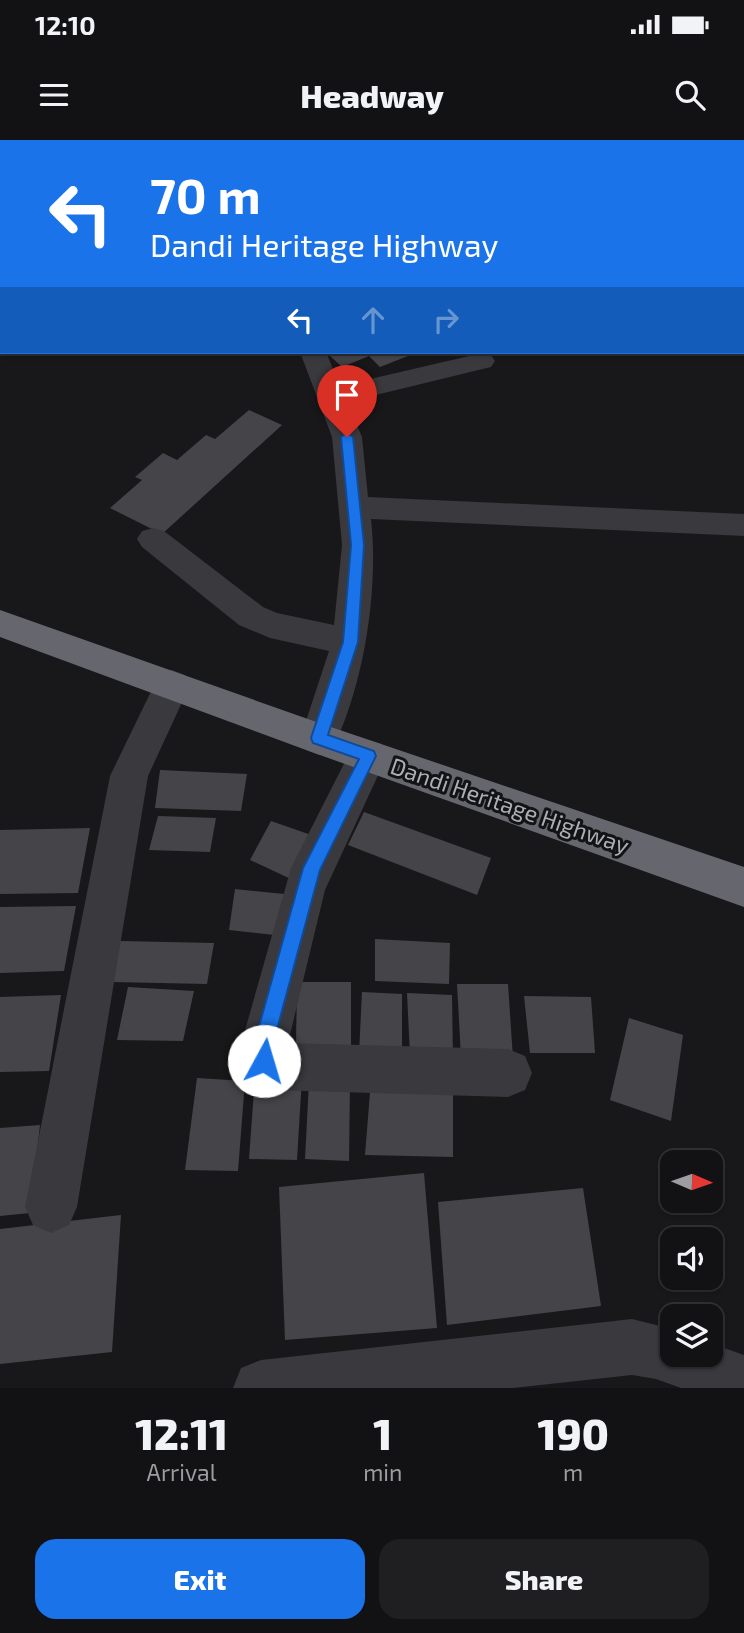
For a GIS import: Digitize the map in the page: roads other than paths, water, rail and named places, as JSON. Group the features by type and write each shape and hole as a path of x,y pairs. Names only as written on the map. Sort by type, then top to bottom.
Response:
{"highway":[{"name":"Dandi Heritage Highway","path":"0,623 368,756 744,887"}],"street":[{"path":"314,354 347,437 358,545 350,642 319,738"},
{"path":"331,397 482,361"},
{"path":"354,508 744,525"},
{"path":"153,539 251,616 270,625 350,642"},
{"path":"51,1207 129,776 172,685"},
{"path":"368,756 312,868 304,890 262,1048 264,1061 272,1066 508,1073"},
{"path":"261,1388 632,1347 656,1351 744,1384"}]}
